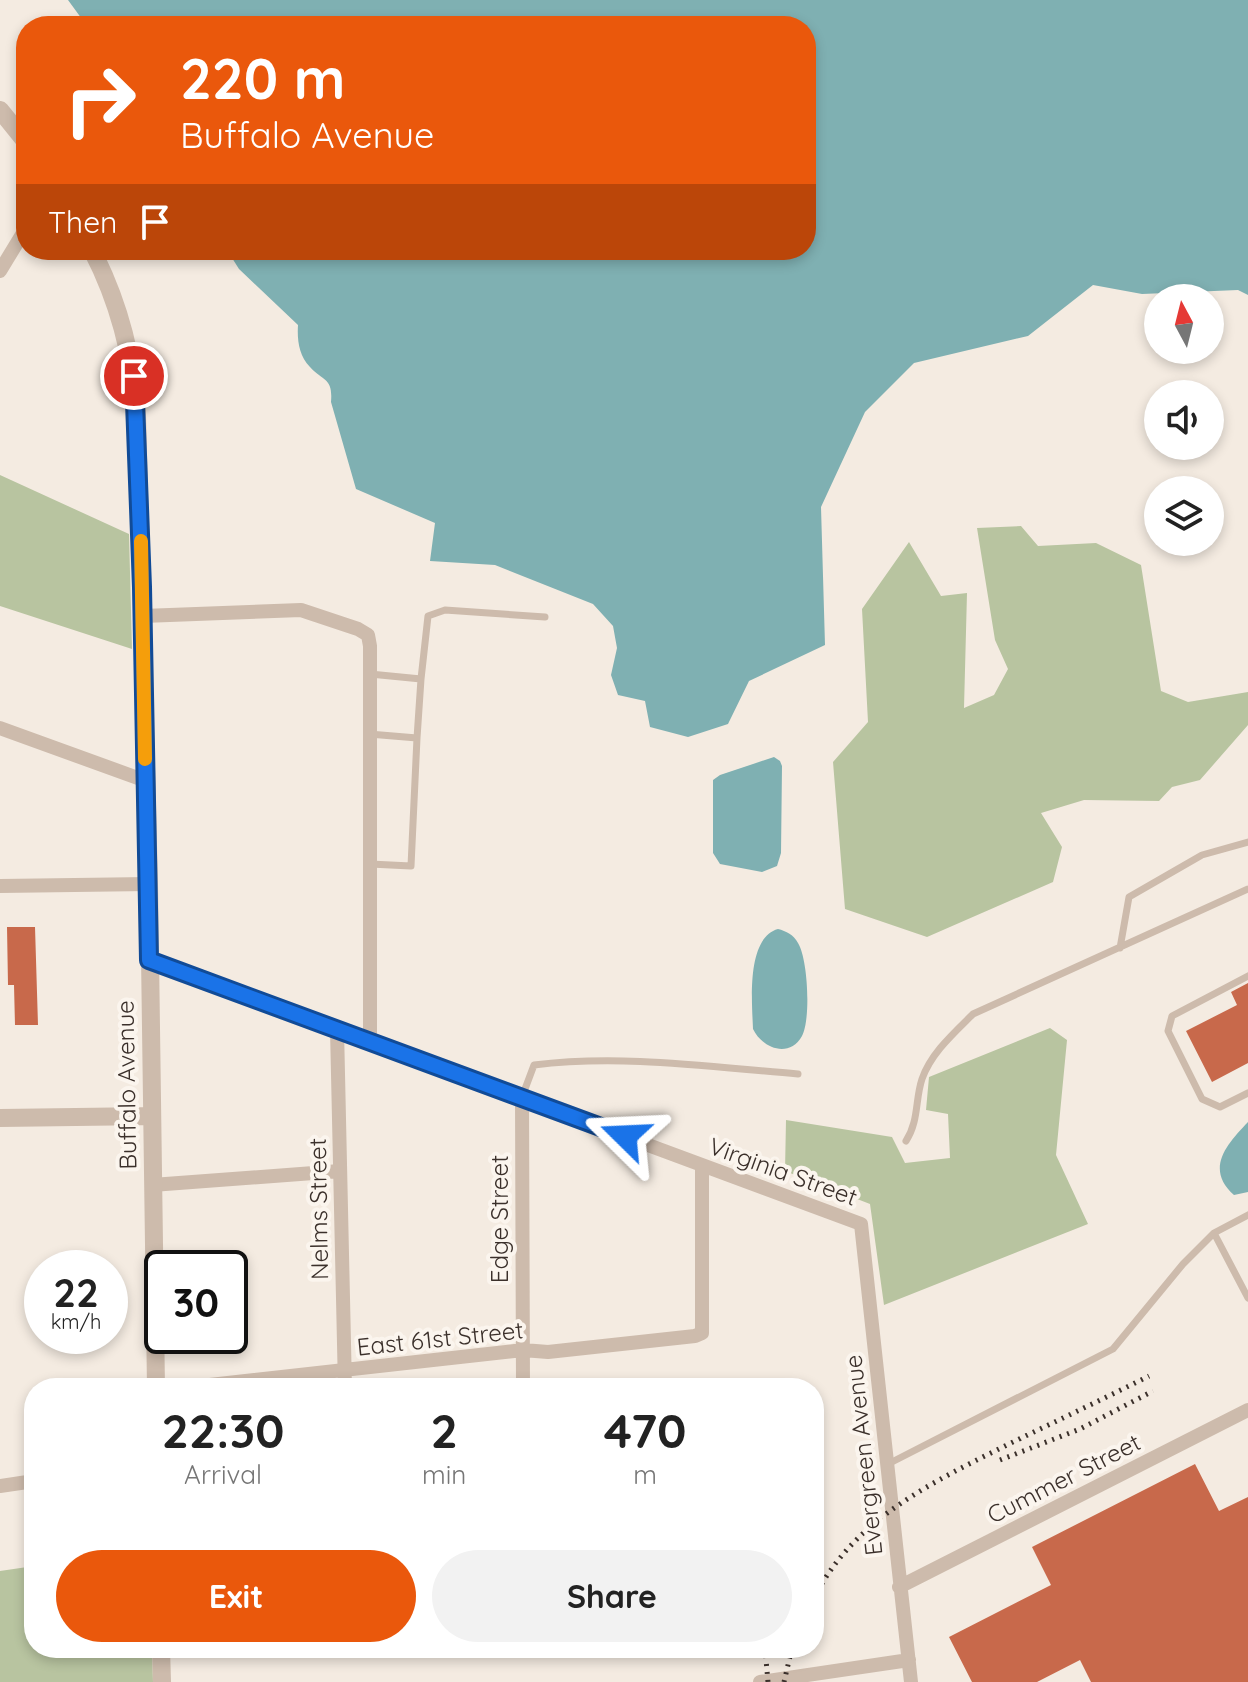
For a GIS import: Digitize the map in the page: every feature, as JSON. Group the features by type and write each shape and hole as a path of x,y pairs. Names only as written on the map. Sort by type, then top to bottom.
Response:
{"street":[{"path":"0,110 16,130"},
{"path":"0,271 16,245"},
{"name":"Buffalo Avenue","path":"96,260 115,304 134,376 149,884 156,1378"},
{"path":"143,616 301,610 368,635 370,1040"},
{"path":"0,728 146,781"},
{"path":"0,886 149,884"},
{"name":"Virginia Street","path":"149,960 861,1224"},
{"name":"Nelms Street","path":"337,1029 345,1378"},
{"name":"Edge Street","path":"522,1097 523,1378"},
{"path":"0,1118 151,1116"},
{"name":"East 61st Street","path":"278,1378 523,1350 548,1352 702,1333 702,1166"},
{"path":"152,1185 340,1171"},
{"name":"Evergreen Avenue","path":"861,1224 911,1682"},
{"name":"Cummer Street","path":"899,1587 1248,1410"},
{"path":"0,1486 24,1482"},
{"path":"161,1658 162,1682"},
{"path":"760,1682 909,1660"}],"lane":[{"path":"370,864 411,866 421,679 428,616 445,610 545,617"},
{"path":"370,674 421,679"},
{"path":"369,729 417,738"},
{"path":"1120,948 1129,897 1202,855 1248,842"},
{"path":"906,1141 914,1129 922,1078 946,1040 973,1014 1248,889"},
{"path":"1248,976 1172,1016 1168,1031 1202,1099 1220,1107 1248,1093"},
{"path":"522,1097 534,1065 557,1062 625,1061 798,1074"},
{"path":"888,1464 1113,1349 1183,1264 1214,1233 1248,1215"},
{"path":"1214,1233 1248,1298"}],"green space":[{"path":"0,475 129,534 132,649 0,606"},
{"path":"1021,526 1038,546 1096,543 1141,565 1161,691 1188,702 1248,692 1248,725 1200,780 1172,787 1159,801 1084,800 1041,813 1062,847 1053,882 927,937 845,909 833,762 868,722 862,609 909,542 941,596 967,593 964,708 994,695 1008,669 995,640 977,528"},
{"path":"1050,1028 1067,1040 1056,1155 1088,1224 884,1305 870,1204 785,1171 786,1120 892,1137 905,1163 950,1158 948,1114 926,1110 929,1077"},
{"path":"24,1567 24,1658 152,1658 153,1682 0,1682 0,1571"}],"water":[{"path":"68,0 1248,0 1248,295 1238,290 1224,291 1224,284 1144,284 1142,294 1093,285 1028,336 914,363 865,412 821,507 825,645 749,681 728,724 688,737 650,727 645,701 618,695 611,675 617,648 613,626 593,604 495,565 430,561 435,523 356,489 331,402 331,389 303,358 298,342 298,325 233,260 816,260 816,16 80,16"},
{"path":"774,757 782,766 781,853 777,866 762,872 720,864 713,853 713,780"},
{"path":"778,929 790,934 798,943 807,989 807,1017 802,1036 797,1043 783,1049 769,1046 757,1036 752,1017 756,957 760,945"},
{"path":"1248,1122 1248,1192 1234,1195 1225,1185 1220,1167 1226,1148"}],"building":[{"path":"7,927 35,927 38,1025 15,1025 14,985 8,985"},
{"path":"1248,983 1248,1063 1212,1082 1186,1031 1237,1005 1231,992"},
{"path":"1195,1464 1219,1511 1248,1497 1248,1682 1091,1682 1080,1660 1037,1682 972,1682 949,1637 1051,1585 1032,1547"}],"railway":[{"path":"824,1581 852,1544 902,1503 958,1470 1149,1376"},
{"path":"1000,1460 1080,1429 1153,1391"},
{"path":"766,1658 768,1682"},
{"path":"784,1682 790,1658"}],"slow traffic":[{"path":"141,541 145,759"}],"route":[{"path":"134,376 142,587 149,960 625,1136"}]}
